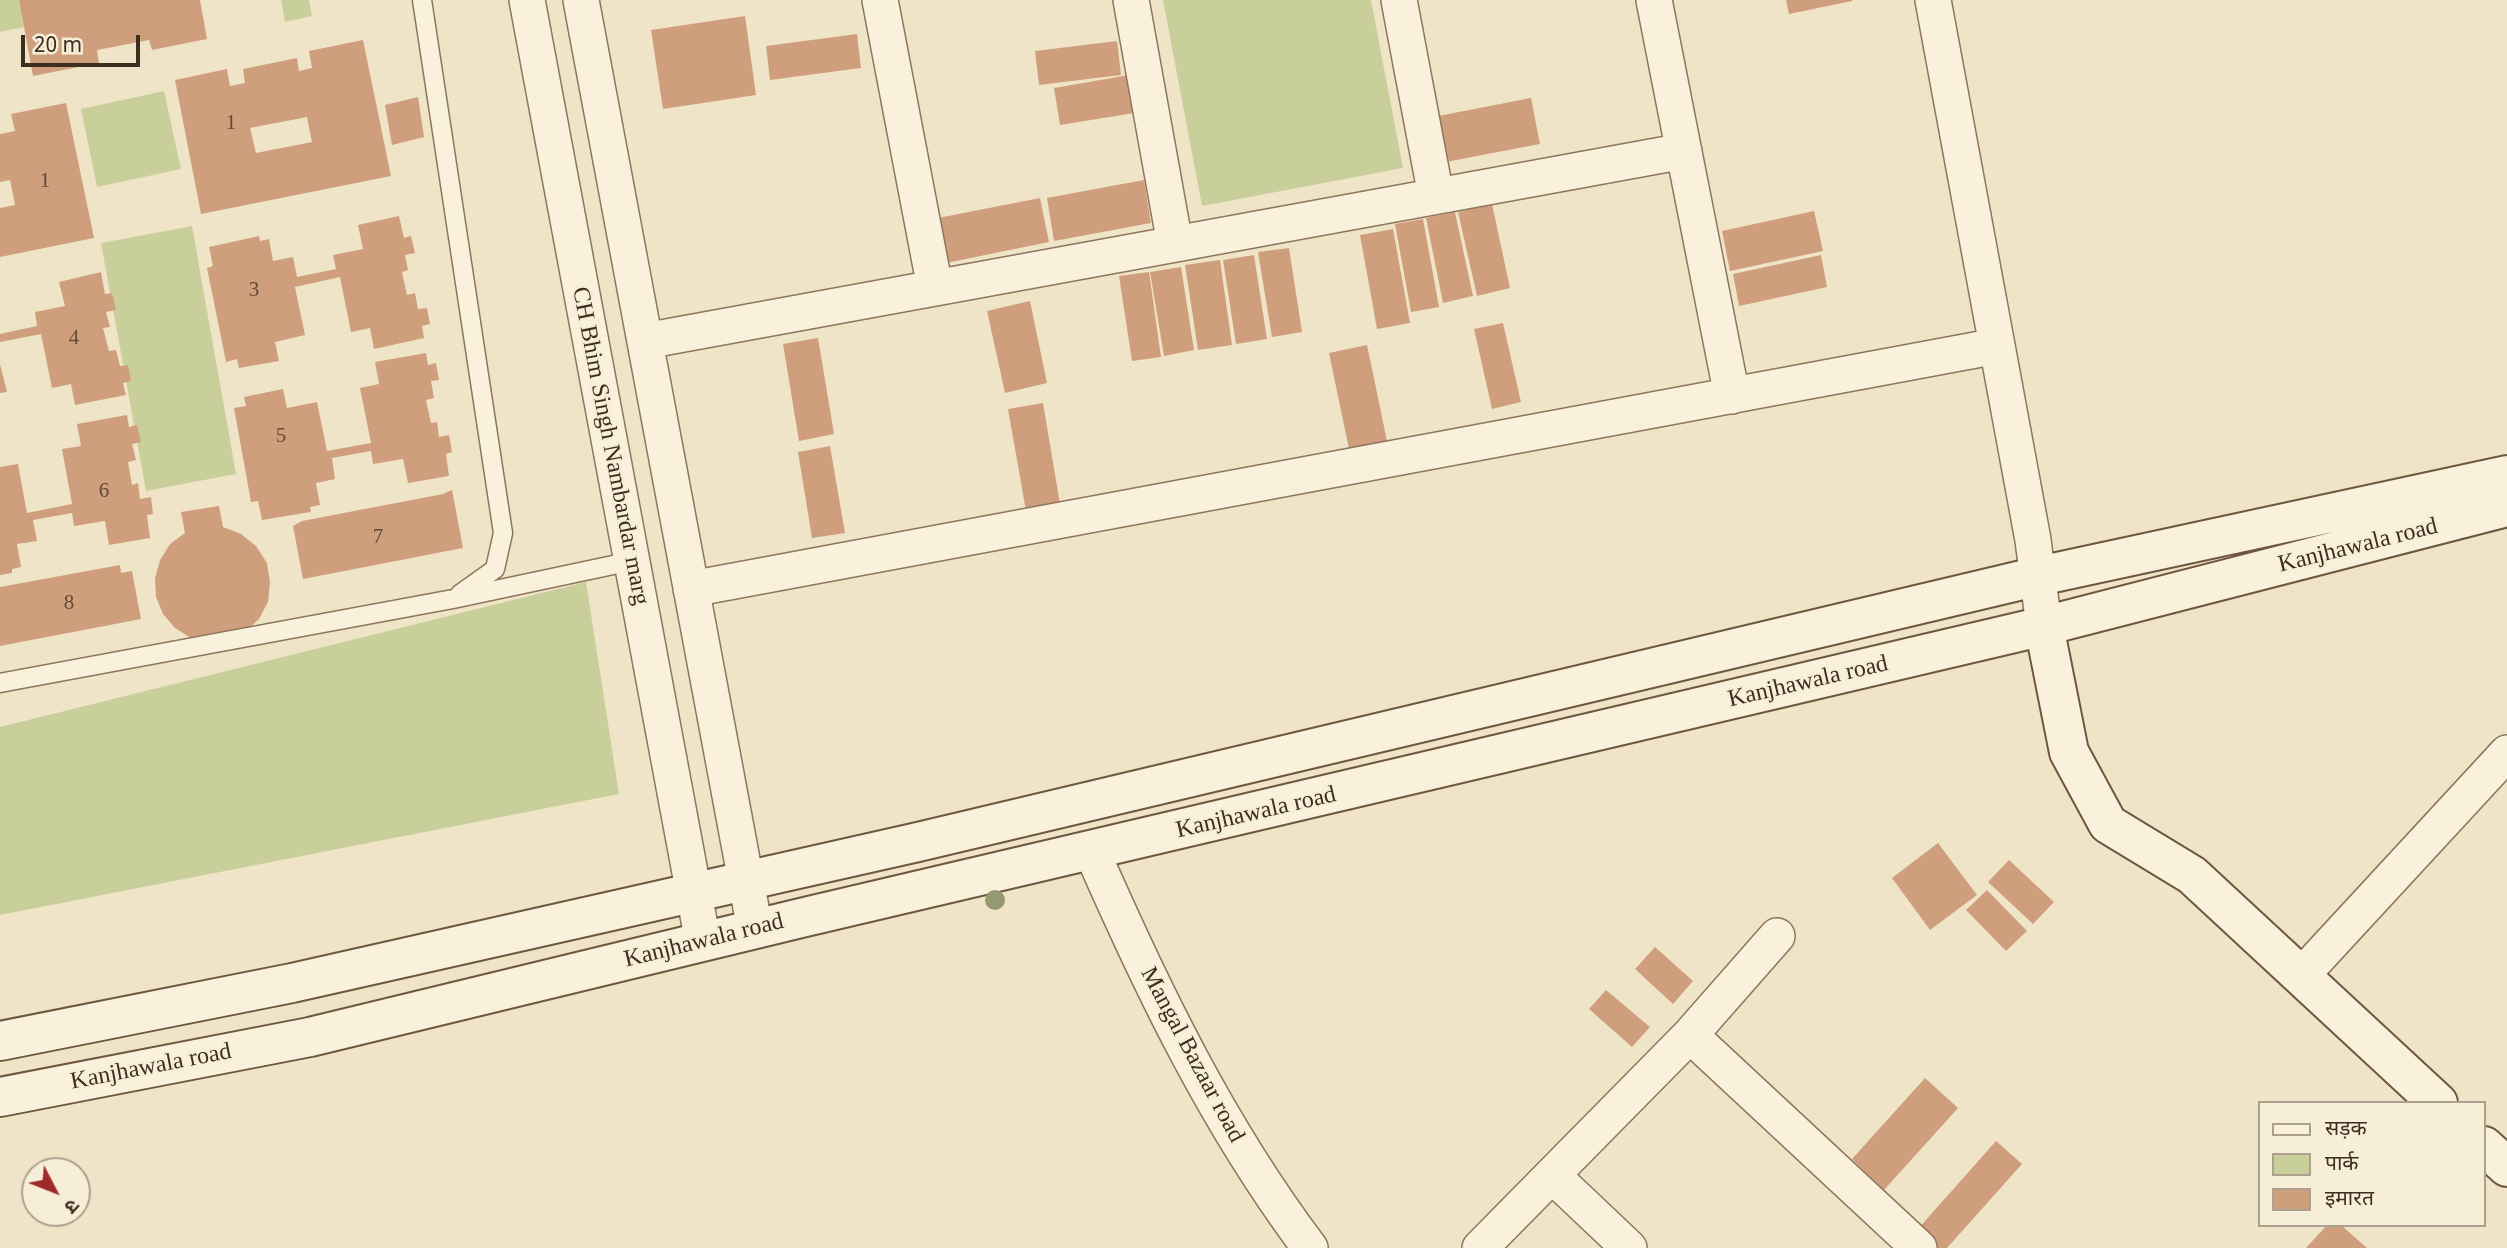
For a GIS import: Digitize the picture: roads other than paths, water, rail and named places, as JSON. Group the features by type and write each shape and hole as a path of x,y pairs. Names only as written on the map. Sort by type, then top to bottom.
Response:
{"main road":[{"name":"Kanjhawala road","path":"0,1041 292,983 693,893 2039,576 2507,475"},
{"name":"Kanjhawala road","path":"0,1097 310,1037 755,929 2045,626 2507,507"},
{"path":"2045,626 2069,752 2108,824 2192,875 2436,1101"},
{"path":"2486,1148 2507,1167"}],"street":[{"name":"CH Bhim Singh Nambardar marg","path":"527,0 703,942"},
{"path":"582,0 755,929"},
{"path":"880,0 934,288"},
{"path":"1131,0 1175,244"},
{"path":"1399,0 1436,196"},
{"path":"1654,0 1732,396"},
{"path":"1933,0 2039,576 2045,626"},
{"path":"645,341 1684,151"},
{"path":"691,589 1997,346"},
{"path":"2301,976 2507,753"},
{"name":"Mangal Bazaar road","path":"1092,852 1138,958 1212,1099 1247,1157 1310,1248"},
{"path":"1480,1248 1690,1035 1777,936"},
{"path":"1690,1035 1919,1248"},
{"path":"1553,1175 1629,1248"}],"lane":[{"path":"422,0 503,533 495,569 453,599"},
{"path":"0,682 453,599 632,561"}]}
